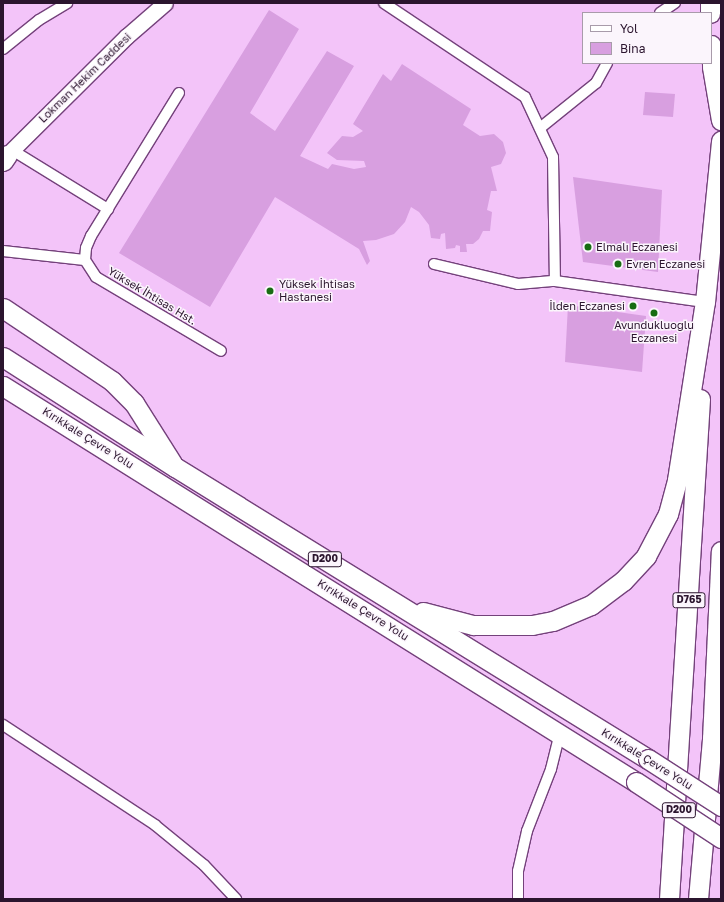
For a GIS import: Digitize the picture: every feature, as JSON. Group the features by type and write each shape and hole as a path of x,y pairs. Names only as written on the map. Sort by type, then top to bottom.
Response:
{"highway":[{"path":"712,64 721,120"},
{"path":"399,605 473,625 532,624 553,621 591,605 623,581 646,556 668,514 677,480 705,302 721,140"},
{"name":"D765","path":"669,899 705,302"},
{"path":"3,308 112,380 134,403 175,467"},
{"name":"Kırıkkale Çevre Yolu","path":"3,357 175,467 648,759 721,806"},
{"name":"Kırıkkale Çevre Yolu","path":"3,386 560,734 721,838"},
{"path":"698,899 712,739 721,551"}],"street":[{"path":"3,49 39,20 67,3"},
{"name":"Lokman Hekim Caddesi","path":"6,156 127,36 165,3"},
{"path":"384,3 525,97 554,157 555,281"},
{"path":"662,12 675,3"},
{"path":"540,128 596,83 606,64"},
{"path":"3,251 85,260 86,248 108,209 179,93"},
{"path":"6,156 108,209"},
{"name":"Yüksek İhtisas Hst.","path":"85,260 96,277 221,351"},
{"path":"434,264 518,284 555,281 705,302"},
{"path":"3,725 155,825 204,865 236,899"},
{"path":"518,899 518,871 527,831 551,769 560,734"}],"building":[{"path":"269,10 299,29 250,113 275,131 327,51 354,66 300,156 328,169 332,164 354,169 366,167 364,161 337,160 327,153 342,136 353,137 363,131 353,124 383,74 391,81 402,64 471,109 463,125 480,136 494,134 503,142 506,153 501,164 491,167 497,191 491,191 487,210 492,212 490,231 483,231 479,239 473,244 466,244 467,252 460,252 460,246 456,245 455,248 446,249 445,233 441,234 440,239 431,238 429,225 419,212 411,207 405,222 394,234 376,240 363,241 370,261 367,265 359,249 275,197 210,307 119,253"},
{"path":"645,92 675,94 673,117 643,115"},
{"path":"573,177 662,190 658,272 583,262"},
{"path":"568,305 646,316 642,372 565,362"}],"place":[{"name":"Elmalı Eczanesi","path":"588,247"},
{"name":"Evren Eczanesi","path":"618,264"},
{"name":"Yüksek İhtisas Hastanesi","path":"270,291"},
{"name":"İlden Eczanesi","path":"633,306"},
{"name":"Avundukluoğlu Eczanesi","path":"654,313"}]}
